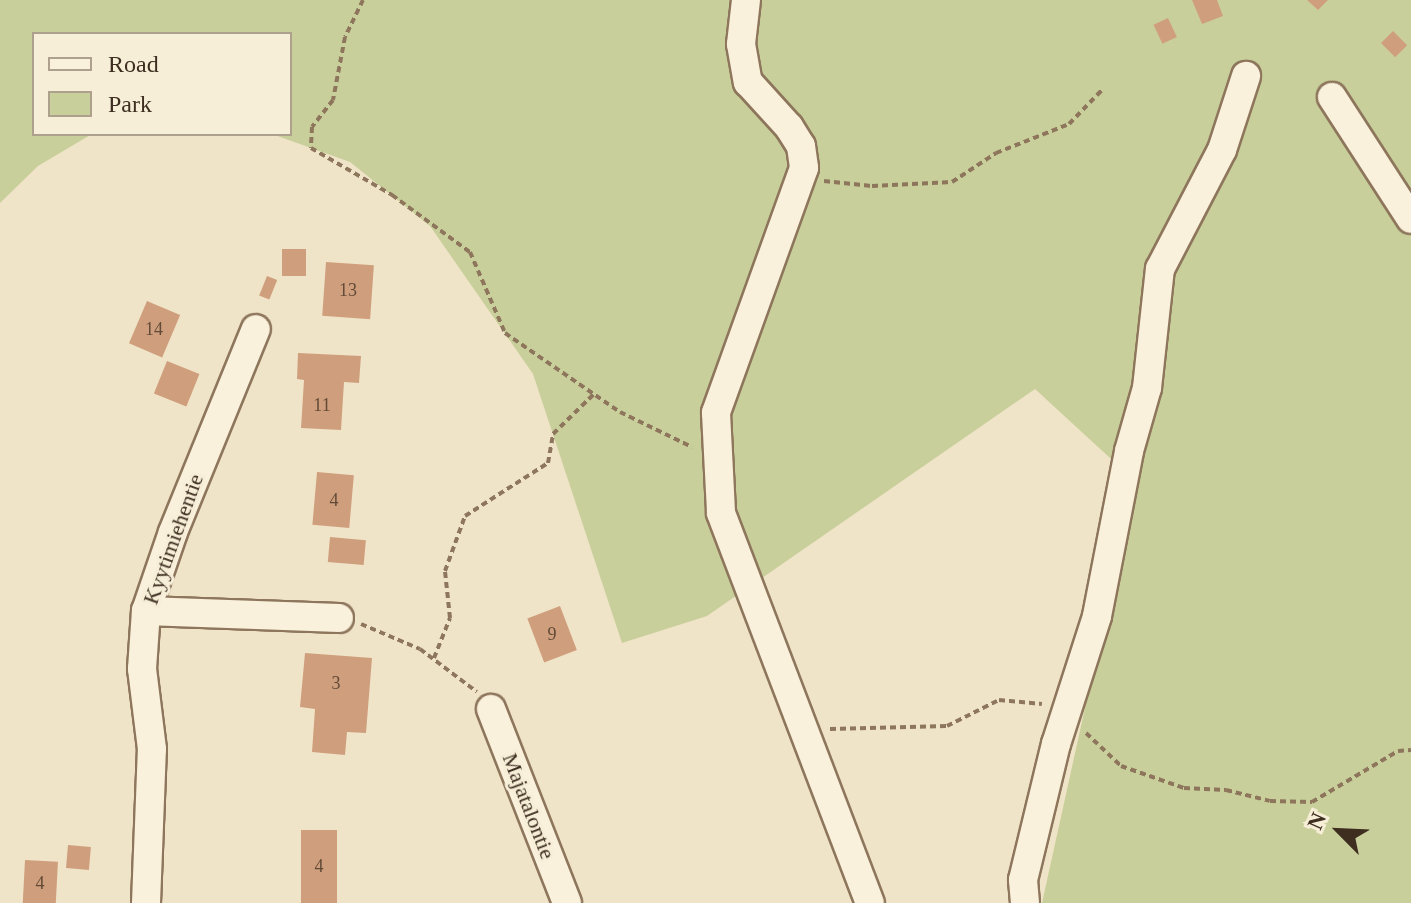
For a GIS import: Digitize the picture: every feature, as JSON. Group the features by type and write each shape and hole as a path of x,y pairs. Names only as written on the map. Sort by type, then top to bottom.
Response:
{"street":[{"path":"746,0 741,44 748,82 801,146 802,178 716,413 721,513 870,903"},
{"path":"1025,903 1023,880 1065,716 1097,616 1129,451 1147,388 1160,269 1222,150 1246,76"},
{"path":"1332,97 1411,219"},
{"name":"Kyytimiehentie","path":"146,903 152,749 142,669 146,611 173,532 256,329"},
{"path":"146,611 339,618"},
{"name":"Majatalontie","path":"491,709 567,903"}],"path":[{"path":"363,0 345,37 333,100 312,127 311,148 392,195 470,252 505,333 620,412 716,459"},
{"path":"802,178 872,186 952,182 996,153 1069,124 1102,90"},
{"path":"434,658 450,618 445,571 465,516 548,463 553,434 595,393"},
{"path":"339,618 381,630 434,658 471,686 491,709"},
{"path":"801,724 859,732 919,729 947,726 999,700 1040,702 1065,716 1121,766 1184,788 1226,790 1270,801 1312,802 1398,751 1411,750"}],"green space":[{"path":"0,0 1411,0 1411,903 1042,903 1135,481 1035,389 707,616 622,643 533,374 430,226 350,162 278,136 292,136 292,32 32,32 32,136 89,136 38,166 0,203"}],"building":[{"path":"1192,0 1217,0 1223,16 1202,24"},
{"path":"1307,0 1328,0 1318,10"},
{"path":"1168,18 1177,37 1162,44 1153,25"},
{"path":"1393,31 1407,45 1395,57 1381,43"},
{"path":"282,249 306,249 306,276 282,276"},
{"path":"326,262 374,265 370,319 322,316"},
{"path":"267,276 277,280 269,300 259,295"},
{"path":"147,301 180,315 162,357 129,343"},
{"path":"298,353 361,356 359,383 344,382 341,430 301,428 304,380 297,379"},
{"path":"167,361 199,374 186,407 154,393"},
{"path":"317,472 354,475 349,528 312,525"},
{"path":"330,537 366,540 364,565 328,562"},
{"path":"560,606 577,650 544,662 527,619"},
{"path":"305,653 372,658 366,733 347,732 345,755 312,752 315,709 300,707"},
{"path":"301,830 337,830 337,903 301,903"},
{"path":"68,845 91,847 89,870 66,868"},
{"path":"25,860 58,862 56,903 23,903"}]}
